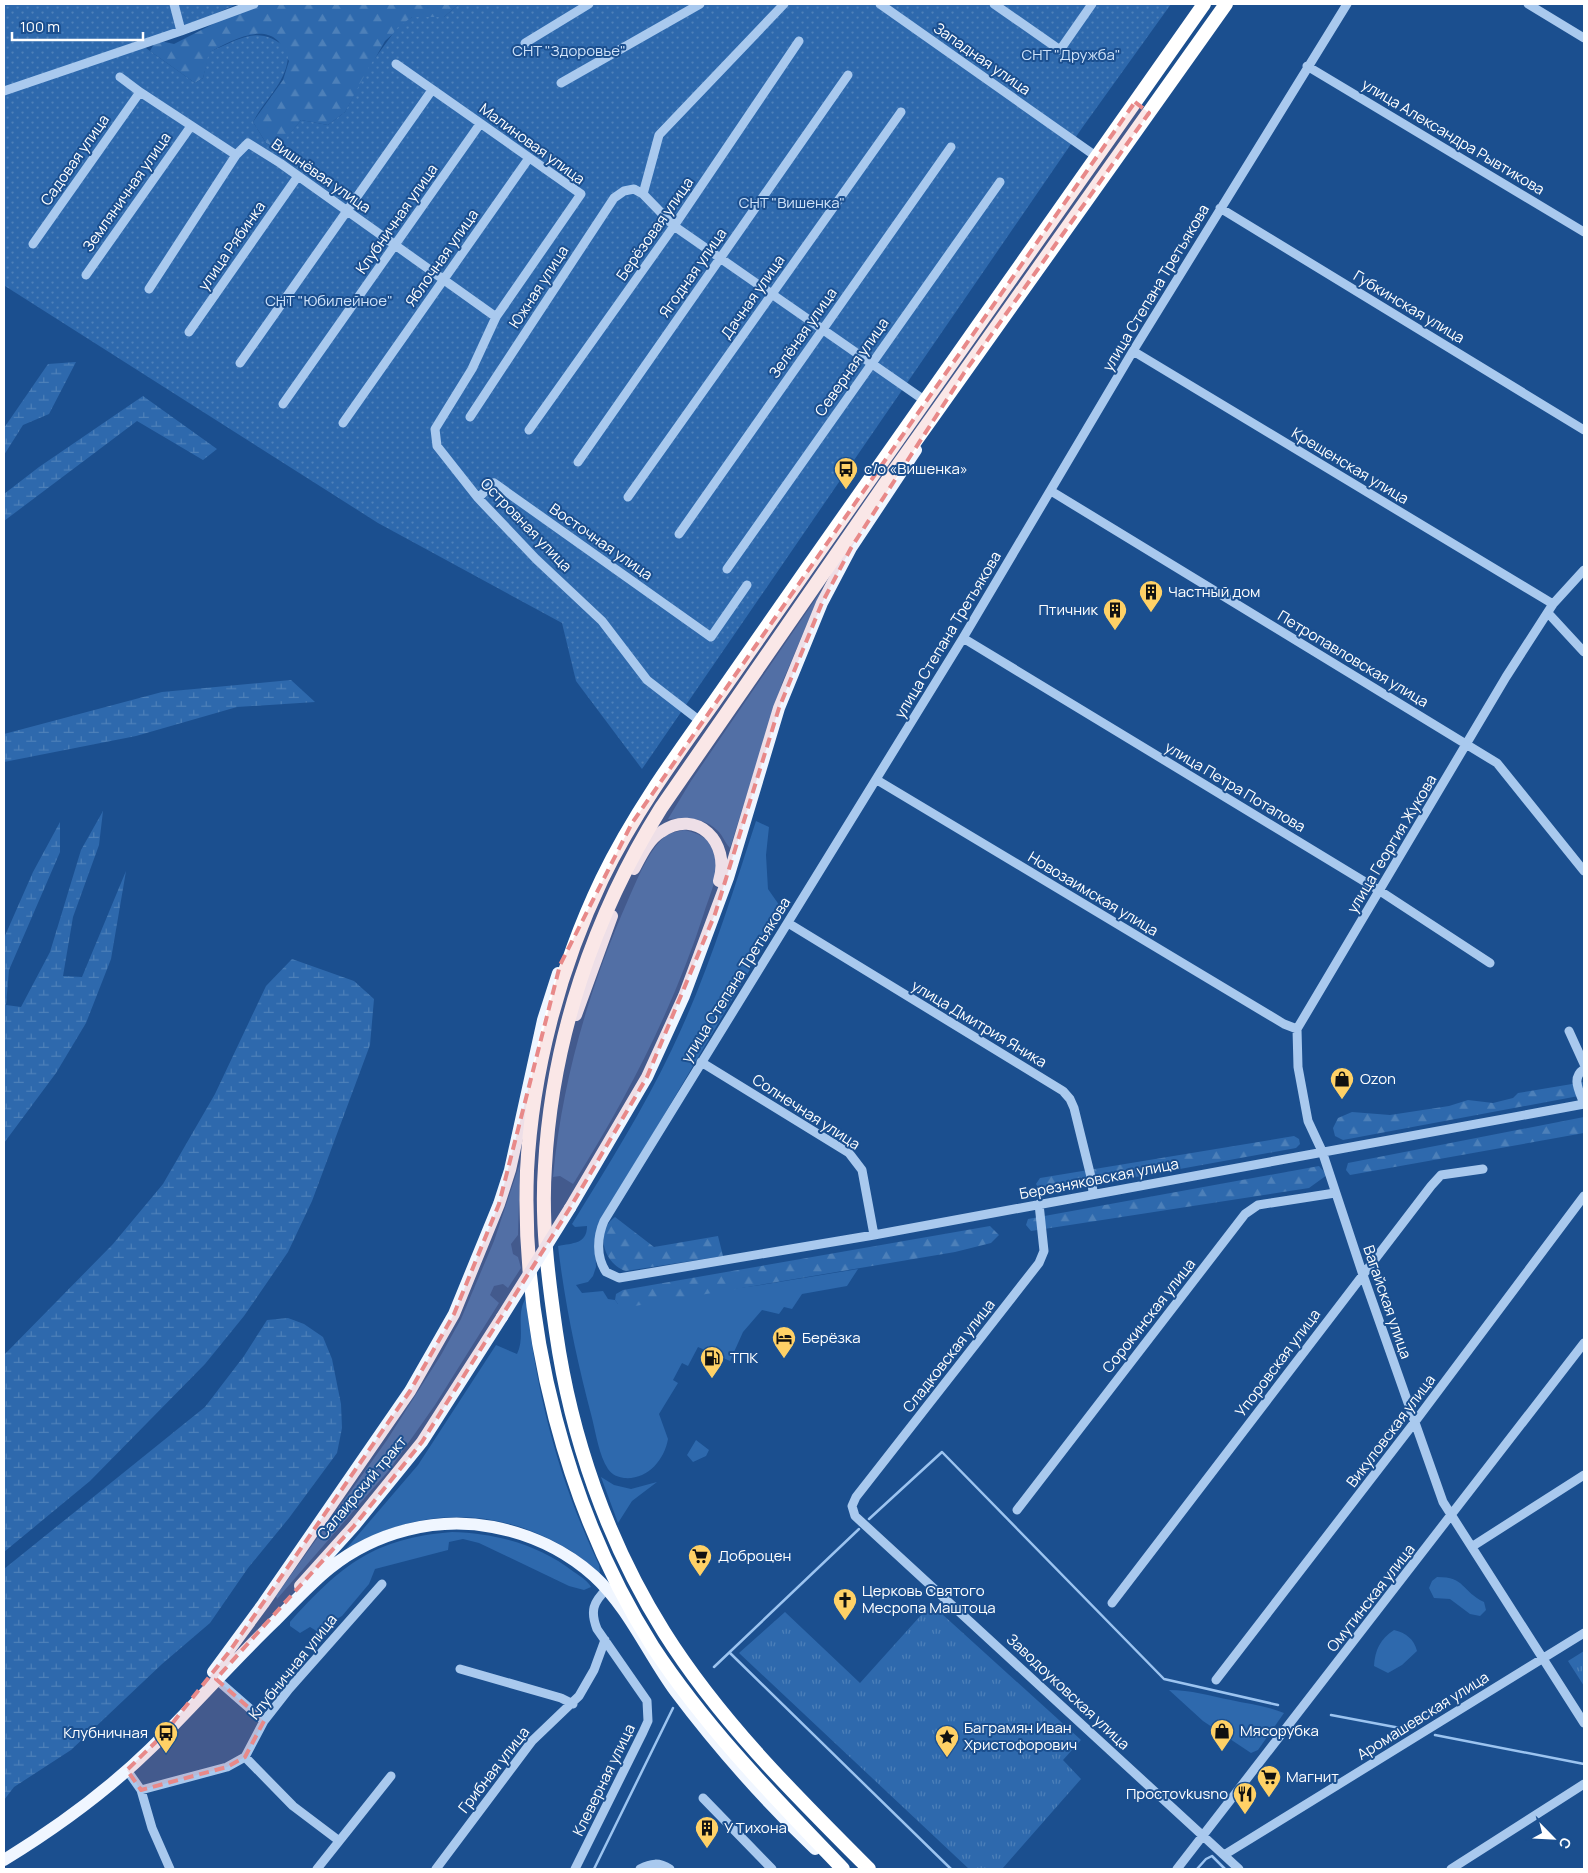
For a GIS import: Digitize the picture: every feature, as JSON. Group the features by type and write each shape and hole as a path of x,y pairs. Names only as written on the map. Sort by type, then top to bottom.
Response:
{"highway":[{"path":"843,1869 717,1734 687,1696 650,1642 612,1572 590,1522 566,1454 555,1414 542,1354 532,1283 527,1205 528,1166 537,1086 549,1029 578,934 602,880 637,815 700,721 924,400 1204,4"},
{"path":"869,1869 758,1756 700,1685 653,1614 626,1564 604,1514 571,1411 559,1351 549,1279 545,1231 544,1166 556,1074 567,1025 594,941 617,886 642,839 708,737 1226,4"},
{"path":"1135,102 1149,113"}],"main road":[{"path":"692,974 728,878 779,708 822,603 851,548 902,473 964,373"},
{"path":"556,1074 601,944 623,890 651,840 662,831 679,825 696,826 709,833 718,844 723,862 692,974"},
{"path":"163,1735 229,1652 323,1518 410,1391 454,1314 486,1240 502,1196 543,1020 560,965 602,880"},
{"name":"Салаирский тракт","path":"229,1666 397,1475 445,1408 570,1208 647,1077 692,974"},
{"path":"4,1860 78,1811 127,1770 329,1568 364,1546 399,1532 438,1524 474,1524 517,1533 561,1552 587,1570 607,1589 660,1670 699,1723 741,1773 837,1869"}],"street":[{"path":"174,4 181,31"},
{"path":"4,91 181,31 254,4"},
{"path":"525,43 589,4"},
{"path":"561,83 700,4"},
{"path":"784,4 658,135 642,194 674,226 924,400"},
{"name":"Западная улица","path":"880,4 1097,157"},
{"path":"994,4 1060,50 1092,4"},
{"name":"улица Степана Третьякова","path":"619,1278 612,1276 602,1266 599,1243 602,1227 877,780 1220,208 1347,4"},
{"path":"1528,4 1584,38"},
{"name":"Берёзовая улица","path":"529,430 674,226 799,41"},
{"name":"Малиновая улица","path":"396,64 581,194 496,317"},
{"name":"улица Александра Рывтикова","path":"1308,66 1584,232"},
{"name":"Ягодная улица","path":"578,462 848,75"},
{"path":"120,76 140,92 236,156 149,289"},
{"path":"240,363 432,90"},
{"name":"Садовая улица","path":"33,244 140,92"},
{"name":"Дачная улица","path":"628,497 901,112"},
{"name":"Клубничная улица","path":"283,404 396,246 480,124"},
{"name":"Земляничная улица","path":"86,274 191,126"},
{"name":"Вишнёвая улица","path":"236,156 248,143 348,211 496,317"},
{"name":"Зелёная улица","path":"679,534 951,147"},
{"name":"Яблочная улица","path":"343,423 529,158"},
{"name":"улица Рябинка","path":"190,332 298,176"},
{"name":"Северная улица","path":"727,569 1000,182"},
{"name":"Южная улица","path":"470,416 614,198 624,191 634,189 642,194"},
{"name":"Губкинская улица","path":"1220,208 1584,430"},
{"name":"Островная улица","path":"496,317 472,369 435,429 437,446 478,498 536,559 602,621 648,680 700,721"},
{"name":"Крещенская улица","path":"1133,351 1553,604"},
{"name":"Восточная улица","path":"478,498 494,482 711,637 747,585"},
{"name":"Петропавловская улица","path":"1050,491 1497,762 1584,871"},
{"name":"улица Георгия Жукова","path":"1322,1151 1311,1132 1304,1107 1296,1052 1297,1029 1553,604 1584,570"},
{"path":"1548,613 1584,652"},
{"name":"улица Петра Потапова","path":"963,638 1380,891 1490,963"},
{"name":"Новозаимская улица","path":"877,780 1284,1024 1297,1029"},
{"name":"улица Дмитрия Яника","path":"788,923 1063,1091 1070,1099 1074,1108 1092,1181 1093,1194"},
{"path":"1568,1031 1584,1064"},
{"name":"Солнечная улица","path":"702,1062 849,1153 862,1170 874,1235"},
{"path":"1584,1069 1578,1073 1576,1079 1584,1104"},
{"name":"Березняковская улица","path":"619,1278 874,1235 1584,1104"},
{"name":"Вагайская улица","path":"1322,1151 1414,1423 1443,1502 1473,1546 1584,1723"},
{"name":"Упоровская улица","path":"1112,1603 1441,1175 1484,1169"},
{"name":"Сорокинская улица","path":"1017,1510 1245,1214 1258,1205 1335,1193"},
{"name":"Викуловская улица","path":"1216,1680 1414,1423 1584,1196"},
{"name":"Сладковская улица","path":"855,1516 852,1506 856,1497 1039,1263 1044,1251 1040,1204"},
{"name":"Омутинская улица","path":"1177,1869 1584,1343"},
{"path":"1473,1546 1584,1475"},
{"name":"Заводоуковская улица","path":"855,1516 1239,1869"},
{"name":"Клубничная улица","path":"245,1756 264,1721 321,1652 382,1584"},
{"path":"605,1640 597,1629 592,1614 596,1600 607,1589"},
{"name":"Аромашевская улица","path":"1224,1855 1584,1633"},
{"name":"Клеверная улица","path":"575,1869 648,1721 647,1700 605,1640"},
{"name":"Грибная улица","path":"436,1869 532,1742 573,1704 590,1678 605,1640"},
{"path":"460,1669 561,1698 573,1704"},
{"path":"216,1679 264,1721"},
{"path":"141,1790 227,1767 245,1756 293,1806 338,1840"},
{"path":"127,1770 141,1790 152,1828 170,1869"},
{"path":"316,1869 391,1776"},
{"path":"1451,1869 1584,1784"},
{"path":"703,1798 772,1869"},
{"path":"640,1869 653,1864 659,1864 670,1869"}],"highlighted area":[{"path":"1135,102 1149,113 964,373 851,548 822,603 779,708 715,914 647,1077 570,1208 422,1442 354,1526 216,1679 264,1721 245,1757 227,1767 141,1790 127,1770 163,1735 229,1652 410,1391 454,1314 499,1204 560,965 632,823"}],"green space":[{"path":"4,4 237,4 143,46 195,83 203,78 209,52 250,36 259,35 278,42 288,50 288,61 276,88 253,122 266,143 277,149 301,120 328,125 345,112 370,65 397,28 412,17 444,17 459,4 1171,4 1082,128 642,769 576,681 562,623 378,523 5,286"},
{"path":"252,4 459,4 444,17 412,17 385,41 345,112 328,125 301,120 278,149 266,143 253,122 283,80 289,61 277,40 270,36 252,34 217,48 210,52 203,78 195,83 150,51 156,40 174,44"},
{"path":"76,362 49,414 23,425 4,455 4,428 48,364"},
{"path":"143,396 217,449 203,460 137,421 4,521 4,494 39,467"},
{"path":"821,591 782,683 730,848 718,831 706,823 694,819 668,819 691,781"},
{"path":"291,680 315,702 237,707 136,736 4,762 4,734 162,692"},
{"path":"103,811 99,845 73,917 63,976 82,977 126,871 111,959 86,1023 56,1073 4,1143 4,938 33,872 60,822 60,852 9,970 6,1005 21,1007 50,952 81,850"},
{"path":"756,821 769,827 766,855 768,889 784,912 600,1220 595,1238 596,1267 593,1276 588,1282 576,1285 582,1293 603,1291 608,1299 615,1300 618,1304 761,1285 858,1269 847,1286 802,1294 792,1309 784,1307 779,1314 762,1310 743,1332 730,1361 698,1347 688,1366 682,1363 673,1380 678,1383 659,1414 668,1439 663,1455 653,1467 640,1476 622,1478 613,1474 608,1469 598,1444 572,1333 558,1246 578,1242 585,1236 587,1226 575,1227 572,1224 637,1116 661,1072 685,1021 728,908"},
{"path":"684,830 704,838 714,849 717,869 714,884 692,949 664,1018 613,1117 573,1184 560,1176 553,1177 563,1106 579,1035 614,933 646,861 663,838 671,833"},
{"path":"292,959 354,981 374,999 370,1045 312,1201 288,1252 244,1316 205,1364 90,1481 4,1552 4,1355 113,1244 163,1184 215,1094 266,986"},
{"path":"1584,1082 1584,1095 1343,1140 1335,1136 1333,1128 1338,1118 1352,1112 1390,1115 1449,1106 1468,1100 1493,1103 1513,1098 1518,1093"},
{"path":"1584,1117 1584,1133 1350,1175 1346,1170 1348,1163"},
{"path":"1294,1136 1299,1139 1300,1144 1296,1148 1042,1194 1036,1184 1040,1178"},
{"path":"520,1163 518,1235 511,1244 513,1254 518,1257 521,1268 508,1288 503,1284 494,1286 490,1295 499,1303 435,1405 390,1469 277,1599 276,1596 387,1440 441,1355 461,1319 494,1241"},
{"path":"1319,1166 1327,1175 1309,1188 1031,1231 1026,1225 1028,1219"},
{"path":"615,1217 654,1247 718,1236 723,1256 626,1271 612,1262 604,1247 605,1231"},
{"path":"990,1226 999,1235 991,1243 955,1252 629,1307 618,1304 615,1300 616,1294 623,1290"},
{"path":"526,1298 536,1368 551,1435 572,1500 599,1565 600,1573 571,1551 539,1534 511,1524 483,1519 456,1517 428,1519 373,1535 346,1549 418,1465 496,1345 517,1354 521,1340 521,1311"},
{"path":"288,1318 304,1324 323,1337 332,1359 341,1404 342,1428 337,1453 289,1518 248,1568 210,1623 162,1664 71,1750 14,1787 4,1800 4,1569 205,1407 244,1356 267,1320"},
{"path":"696,1440 709,1450 706,1456 693,1462 687,1455"},
{"path":"601,1477 614,1485 631,1489 657,1482 632,1501 618,1523"},
{"path":"452,1532 501,1538 532,1548 561,1563 584,1579 591,1587 584,1590 569,1586 479,1543 463,1539 449,1542 448,1550 375,1569 369,1584 342,1616 330,1623 320,1633 310,1627 300,1633 290,1626 290,1622 325,1585 360,1558 380,1548 401,1541 425,1535"},
{"path":"1437,1577 1453,1579 1459,1582 1484,1602 1486,1610 1480,1616 1470,1614 1450,1599 1434,1598 1429,1588 1432,1581"},
{"path":"931,1604 1081,1740 1063,1760 1081,1779 1002,1869 969,1869 739,1653 785,1612 860,1683"},
{"path":"1394,1630 1409,1637 1417,1651 1402,1665 1388,1673 1374,1666 1377,1650 1382,1641"},
{"path":"1584,1651 1584,1686 1568,1661"},
{"path":"1169,1690 1185,1691 1265,1707 1284,1713 1258,1750 1251,1753 1203,1721"}],"waterway":[{"path":"869,1519 942,1452 1164,1679 1278,1705"},
{"path":"714,1667 859,1529"},
{"path":"730,1653 951,1869"},
{"path":"594,1869 673,1708"},
{"path":"1331,1715 1400,1728"},
{"path":"1435,1735 1584,1764"},
{"path":"1197,1869 1206,1859 1212,1856 1225,1869"}],"place":[{"name":"с/о «Вишенка»","path":"846,490"},
{"name":"Частный дом","path":"1151,613"},
{"name":"Птичник","path":"1115,631"},
{"name":"Ozon","path":"1342,1100"},
{"name":"Берёзка","path":"784,1359"},
{"name":"ТПК","path":"712,1379"},
{"name":"Доброцен","path":"700,1577"},
{"name":"Церковь Святого Месропа Маштоца","path":"845,1621"},
{"name":"Мясорубка","path":"1222,1752"},
{"name":"Клубничная","path":"166,1754"},
{"name":"Баграмян Иван Христофорович","path":"947,1758"},
{"name":"Магнит","path":"1269,1798"},
{"name":"Простоvkusno","path":"1245,1815"},
{"name":"У Тихона","path":"707,1849"}],"park label":[{"name":"СНТ \"Здоровье\"","path":"569,51"},
{"name":"СНТ \"Дружба\"","path":"1071,55"},
{"name":"СНТ \"Вишенка\"","path":"792,203"},
{"name":"СНТ \"Юбилейное\"","path":"329,301"}]}
